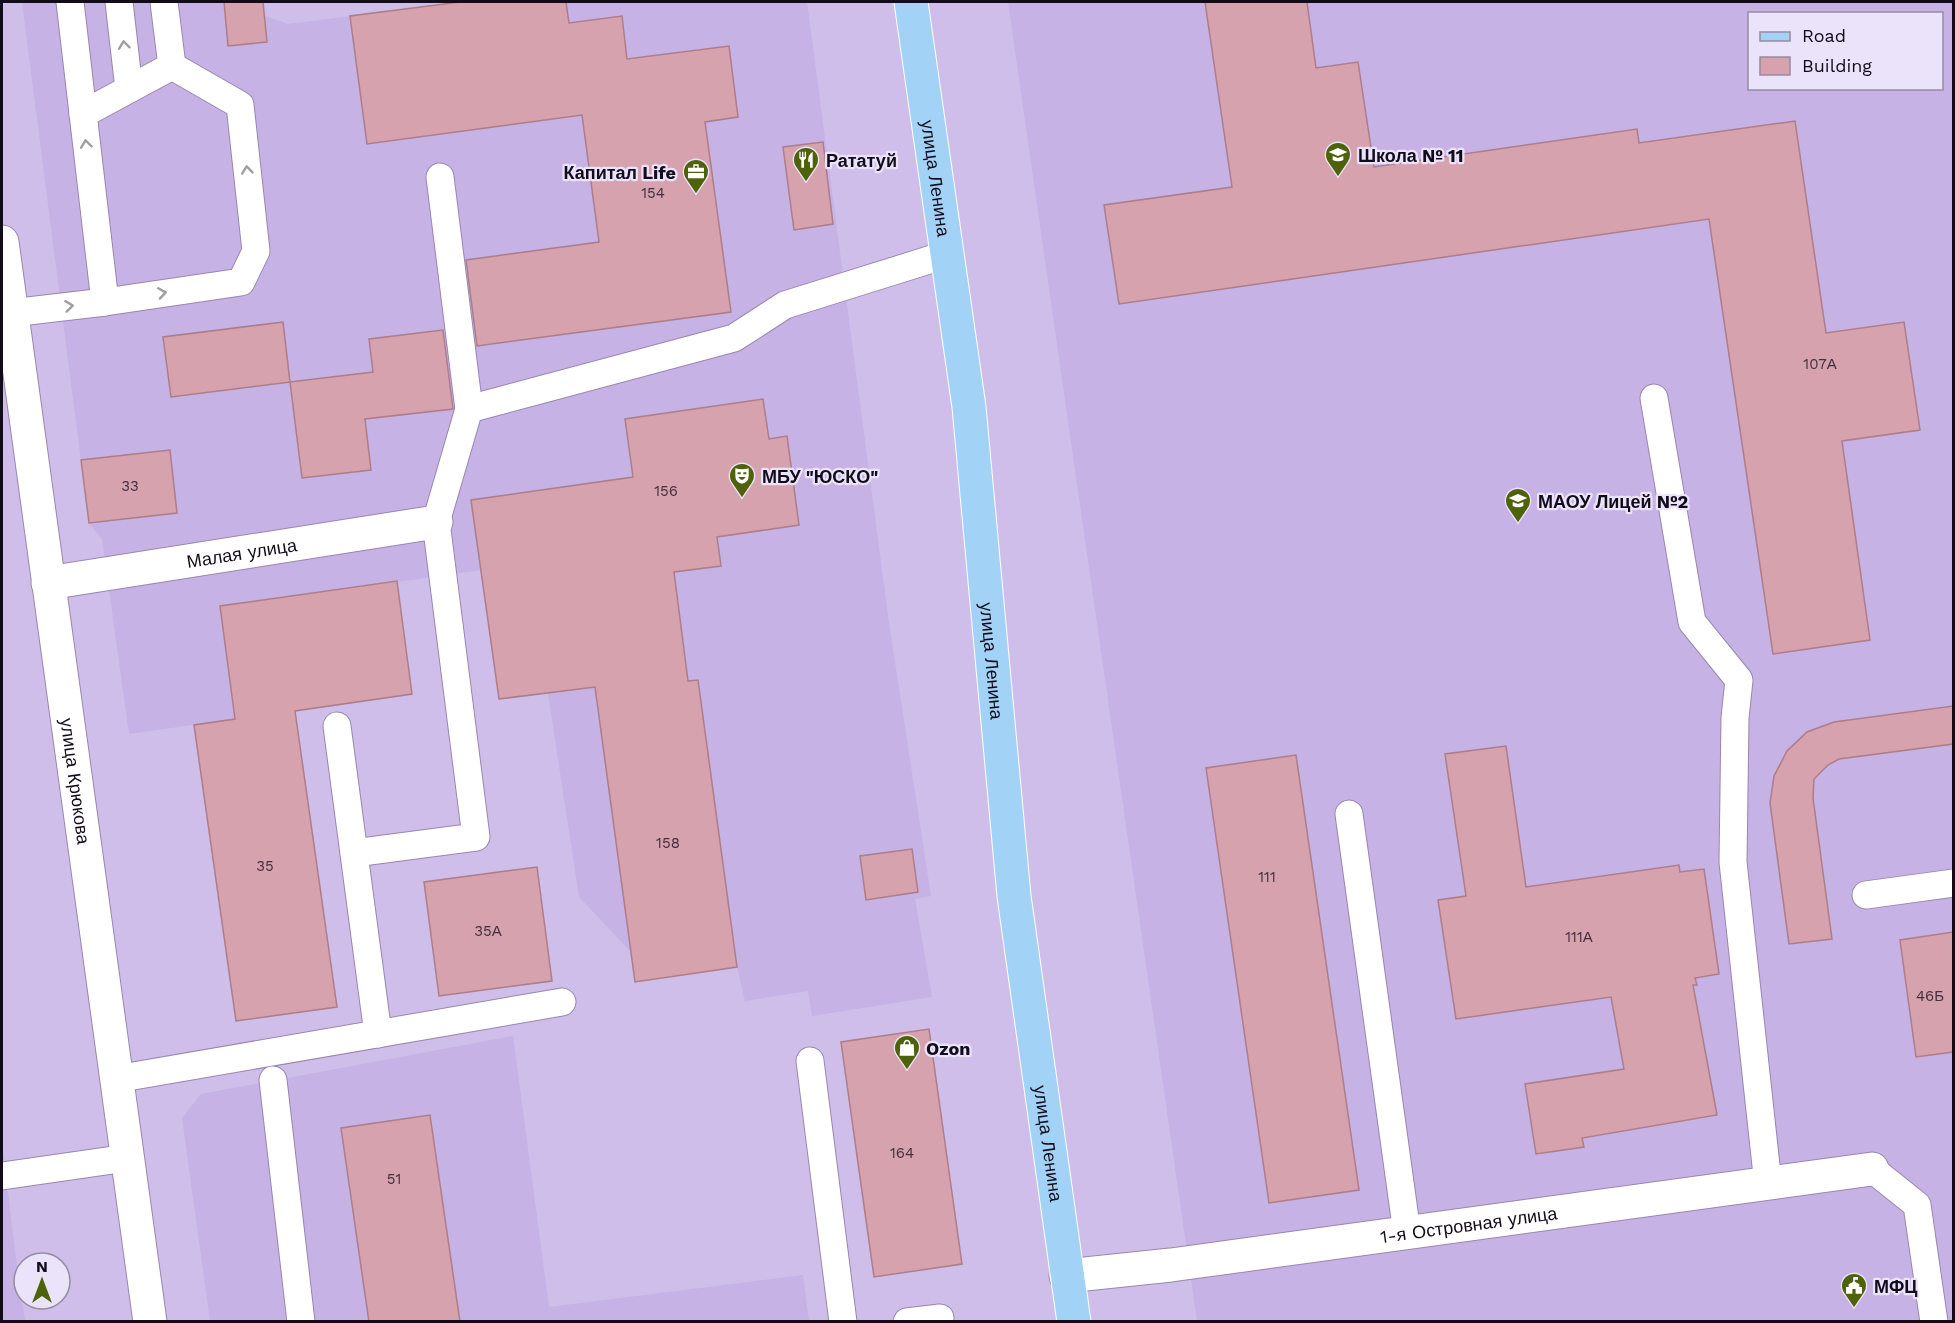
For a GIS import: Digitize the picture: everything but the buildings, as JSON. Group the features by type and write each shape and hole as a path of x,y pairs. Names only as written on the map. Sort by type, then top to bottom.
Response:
{"main road":[{"name":"улица Ленина","path":"911,2 969,407 1014,896 1074,1322"}],"street":[{"name":"улица Крюкова","path":"2,242 9,335 48,583 150,1322"},
{"name":"Малая улица","path":"48,583 436,522"},
{"name":"1-я Островная улица","path":"1066,1276 1171,1265 1872,1169"}],"lane":[{"path":"70,2 105,302"},
{"path":"119,2 129,89"},
{"path":"164,2 172,66"},
{"path":"83,114 172,66"},
{"path":"9,335 105,302 241,282 256,251 240,105 172,66"},
{"path":"354,853 476,837 436,522 469,409 440,177"},
{"path":"469,409 734,338 785,305 948,254"},
{"path":"1654,398 1692,622 1739,680 1733,862 1768,1184"},
{"path":"337,726 378,1034"},
{"path":"1349,814 1407,1233"},
{"path":"1866,895 1953,883"},
{"path":"116,1079 562,1002"},
{"path":"810,1061 843,1322"},
{"path":"273,1080 301,1322"},
{"path":"2,1176 127,1158"},
{"path":"1872,1169 1917,1205 1934,1322"},
{"path":"908,1322 940,1318"}],"shaded area":[{"path":"22,2 263,2 265,16 288,24 460,2 807,2 889,623 931,896 915,899 932,997 812,1016 808,991 745,1001 737,967 635,982 631,952 579,897 548,693 481,570 397,582 412,694 129,734 102,539 89,523"},
{"path":"1008,2 1953,2 1953,1321 1197,1321"},
{"path":"513,1036 549,1307 803,1275 809,1321 210,1321 182,1118 201,1094"},
{"path":"2,1143 15,1251 12,1251 12,1311 24,1311 25,1321 2,1321"}],"place":[{"name":"Школа № 11","path":"1338,178"},
{"name":"Рататуй","path":"806,183"},
{"name":"Капитал Life","path":"696,195"},
{"name":"МБУ \"ЮСКО\"","path":"742,499"},
{"name":"МАОУ Лицей №2","path":"1518,524"},
{"name":"Ozon","path":"907,1071"},
{"name":"МФЦ","path":"1854,1309"}]}
